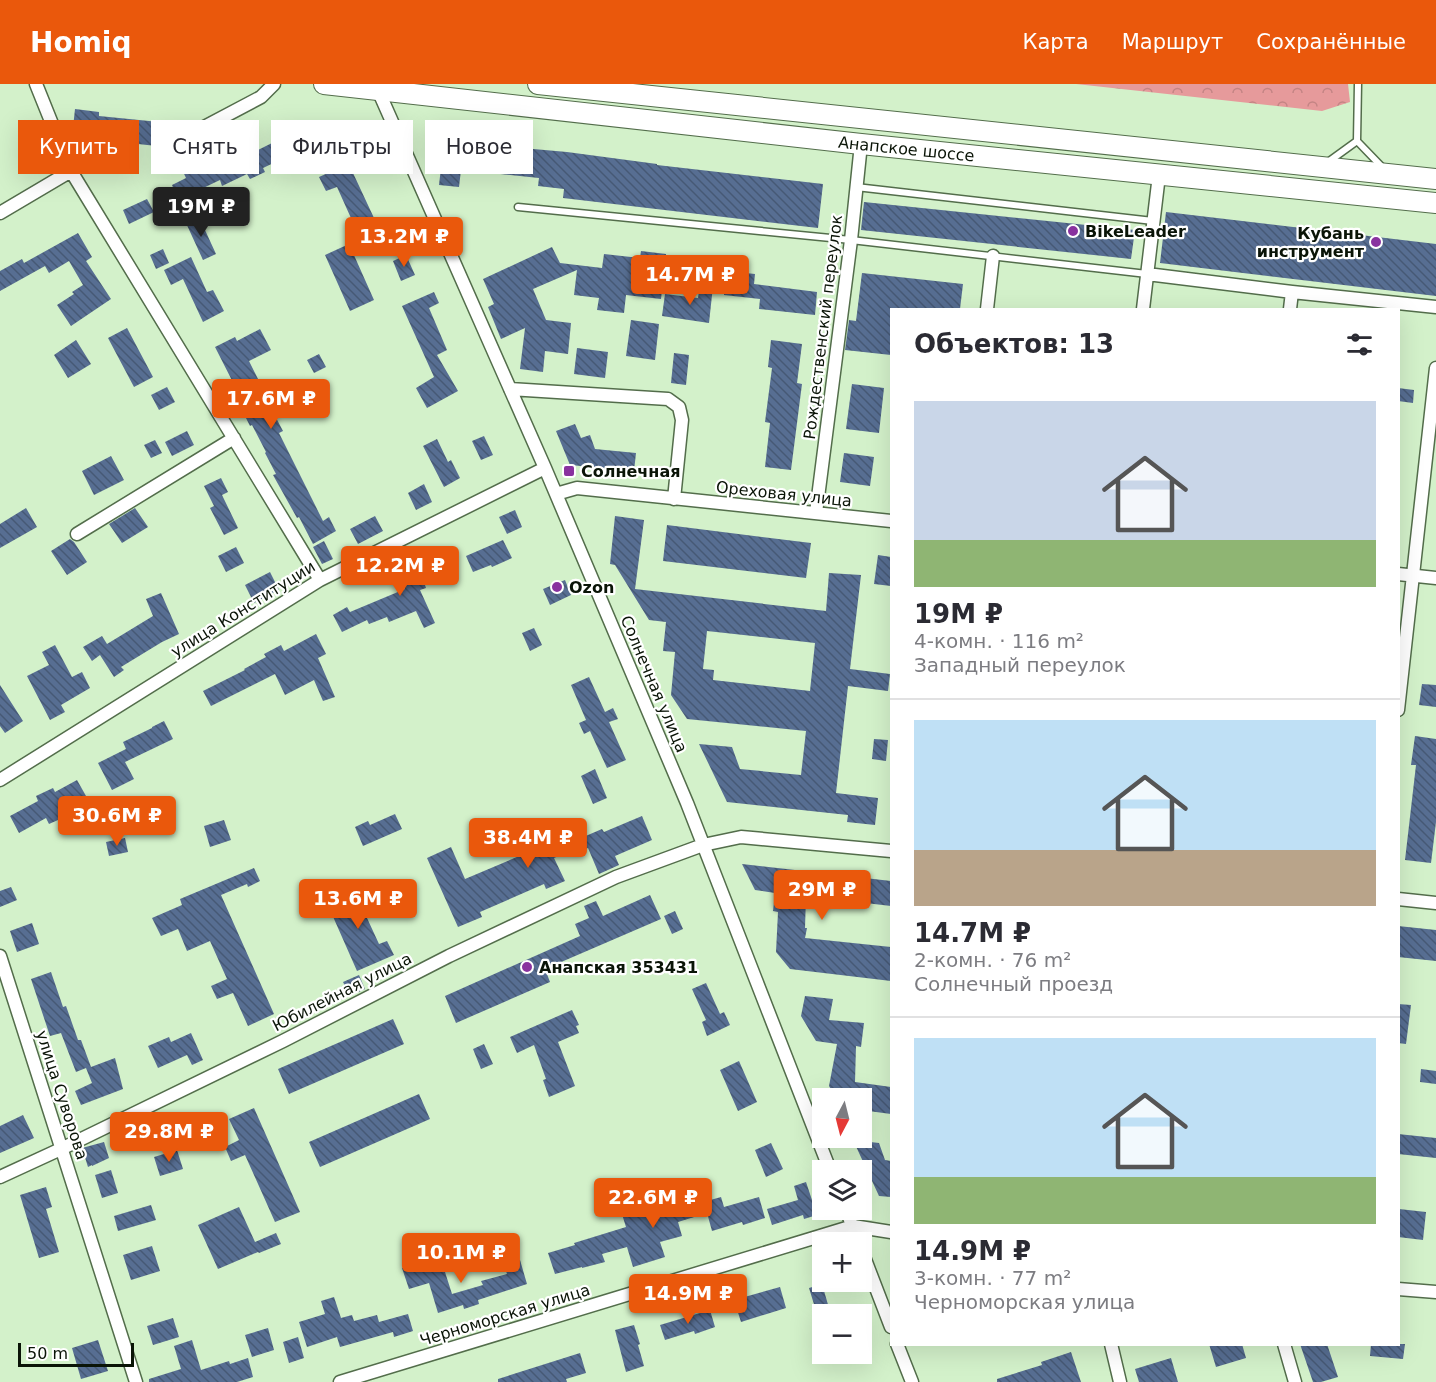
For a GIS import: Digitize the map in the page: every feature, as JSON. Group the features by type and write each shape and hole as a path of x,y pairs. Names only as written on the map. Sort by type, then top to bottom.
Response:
{"main road":[{"name":"Анапское шоссе","path":"324,84 378,87 861,144 1436,203"},
{"name":"Анапское шоссе","path":"538,84 1436,179"}],"street":[{"path":"36,84 50,120"},
{"path":"218,120 261,97 274,84"},
{"name":"Солнечная улица","path":"378,87 545,468 703,845 826,1160"},
{"name":"Рождественский переулок","path":"816,513 861,144"},
{"path":"0,213 66,174"},
{"path":"73,174 320,580"},
{"path":"1143,308 1159,175"},
{"path":"987,308 993,256"},
{"path":"1147,274 1436,307"},
{"path":"1290,308 1292,292"},
{"path":"1400,692 1436,368"},
{"path":"510,389 668,399 680,407 682,420 674,499"},
{"path":"77,534 234,438"},
{"name":"улица Конституции","path":"0,780 320,580 545,468"},
{"name":"Ореховая улица","path":"556,494 576,488 890,521"},
{"path":"1400,574 1436,578"},
{"name":"Юбилейная улица","path":"0,1177 283,1041 449,956 616,877 703,845 741,837 890,851"},
{"path":"1400,898 1436,903"},
{"name":"улица Суворова","path":"0,956 136,1382"},
{"path":"850,1220 855,1232"},
{"path":"853,1227 890,1232"},
{"name":"Черноморская улица","path":"340,1382 853,1227"},
{"path":"872,1278 890,1324"},
{"path":"1400,1288 1436,1292"},
{"path":"898,1346 912,1382"},
{"path":"1111,1346 1120,1382"},
{"path":"1285,1346 1295,1382"}],"lane":[{"path":"1358,84 1357,141 1389,174"},
{"path":"1321,167 1357,141"},
{"path":"856,187 1154,221"},
{"path":"518,207 850,240 1147,274"}],"green space":[{"path":"1076,84 1348,84 1350,102 1322,111"}],"building":[{"path":"75,109 99,112 99,116 139,120 74,120"},
{"path":"139,120 151,121 151,145 139,144"},
{"path":"271,144 271,164 263,168 265,172 250,179 247,174 259,174 259,150"},
{"path":"533,149 823,184 818,228 563,198 564,189 538,186 539,178 500,174 533,174"},
{"path":"184,174 247,174 222,186 220,180 178,200 172,185 186,178"},
{"path":"326,174 353,174 374,218 355,227 337,187 326,191 319,177"},
{"path":"440,174 461,174 459,187 439,185"},
{"path":"147,199 154,212 129,224 123,210"},
{"path":"864,202 1135,230 1131,259 861,230"},
{"path":"1166,212 1436,244 1436,296 1160,263"},
{"path":"199,217 216,254 203,260 186,223"},
{"path":"386,221 396,242 378,250 369,229"},
{"path":"78,233 92,257 86,261 111,299 71,326 57,305 83,285 69,261 49,273 45,266 0,291 0,271 22,259 24,263"},
{"path":"349,244 374,300 350,311 325,255"},
{"path":"552,247 560,263 602,268 604,254 640,258 641,251 666,254 661,299 626,295 624,313 597,310 599,298 574,295 577,270 533,289 546,320 571,323 568,354 545,351 543,372 520,369 525,328 501,339 488,307 494,304 483,279"},
{"path":"163,249 169,263 156,269 150,255"},
{"path":"406,255 415,275 401,281 393,261"},
{"path":"191,257 207,292 213,290 224,311 203,322 183,279 171,285 164,270"},
{"path":"727,271 755,274 754,284 817,292 815,315 759,309 760,299 724,295"},
{"path":"862,273 963,284 960,308 890,308 890,355 845,350 849,320 856,321"},
{"path":"700,285 713,286 709,323 662,316 665,294 698,298"},
{"path":"434,292 439,303 429,308 447,350 437,355 458,391 427,408 416,388 434,377 402,306"},
{"path":"631,320 659,324 655,360 626,356"},
{"path":"127,328 153,377 134,387 108,338"},
{"path":"260,329 271,350 249,361 267,397 271,395 279,411 274,414 283,431 279,433 323,521 329,517 336,531 313,544 273,475 276,474 242,410 246,408 215,347 235,337 237,341"},
{"path":"76,340 91,364 68,378 54,355"},
{"path":"771,340 802,344 797,383 802,384 791,470 765,467 770,423 765,422 772,368 768,367"},
{"path":"577,348 608,352 605,378 574,374"},
{"path":"674,353 689,355 686,385 671,383"},
{"path":"319,354 326,367 314,373 307,360"},
{"path":"852,384 884,388 879,433 846,429"},
{"path":"167,387 175,402 159,410 151,395"},
{"path":"1400,388 1414,390 1413,403 1400,401"},
{"path":"575,424 581,438 590,435 595,449 636,453 634,471 570,465 556,431"},
{"path":"187,431 194,445 172,456 165,442"},
{"path":"484,436 493,455 481,460 472,441"},
{"path":"437,439 448,462 451,460 460,478 444,487 423,446"},
{"path":"155,440 162,453 151,458 144,445"},
{"path":"844,453 874,457 870,486 840,482"},
{"path":"111,456 124,480 94,495 82,471"},
{"path":"221,478 228,492 222,495 238,528 224,535 210,508 214,506 204,486"},
{"path":"424,484 432,502 416,510 408,493"},
{"path":"26,508 37,527 0,548 0,524"},
{"path":"135,508 148,527 122,543 109,524"},
{"path":"515,510 522,527 507,534 499,517"},
{"path":"375,516 383,531 358,544 350,529"},
{"path":"615,516 644,520 635,589 826,611 829,573 861,575 850,669 890,674 888,691 848,686 836,793 878,798 875,825 847,822 848,815 727,802 699,744 732,747 740,769 801,775 806,731 687,719 671,695 675,652 663,651 666,622 649,620 615,565 610,564","holes":["707,631 815,643 810,691 713,680 714,670 703,669"]},
{"path":"667,525 811,543 806,578 663,561"},
{"path":"70,539 87,562 67,575 51,551"},
{"path":"503,540 512,558 473,572 466,556"},
{"path":"324,541 333,559 322,564 313,547"},
{"path":"236,547 244,563 226,572 218,556"},
{"path":"448,550 454,565 423,579 426,588 420,590 435,623 424,628 416,611 389,622 387,617 369,624 367,620 342,632 333,615 347,607 350,612 405,589 397,572"},
{"path":"878,555 890,557 890,586 874,584"},
{"path":"270,572 279,590 254,603 245,585"},
{"path":"565,580 571,595 550,605 543,589"},
{"path":"161,593 179,634 121,667 124,670 114,677 100,655 92,661 83,647 102,636 107,644 153,616 146,599"},
{"path":"534,628 542,645 530,651 522,633"},
{"path":"316,634 326,654 318,658 335,697 323,701 314,680 285,695 275,674 211,706 203,691 245,670 266,657 264,654 281,645 284,651"},
{"path":"55,645 72,677 82,672 90,688 61,705 65,712 50,720 27,676 49,665 42,652"},
{"path":"589,677 605,712 613,708 618,719 609,722 626,760 607,768 590,731 584,734 579,723 586,720 571,685"},
{"path":"1422,684 1436,685 1436,707 1419,705"},
{"path":"0,685 23,721 5,733 0,726"},
{"path":"164,721 173,739 125,762 134,779 112,790 98,763 126,749 123,742"},
{"path":"1415,736 1436,739 1436,822 1431,863 1405,860 1416,765 1411,765"},
{"path":"874,739 888,740 886,761 872,759"},
{"path":"595,769 607,798 593,804 581,776"},
{"path":"77,780 86,796 63,808 67,816 49,824 46,818 19,833 10,816 38,801 36,796 53,788 55,792"},
{"path":"395,814 402,829 363,846 355,827 368,821 370,825"},
{"path":"642,816 652,840 615,856 619,865 599,874 588,848 578,852 576,848 554,858 565,881 546,889 544,884 480,912 482,917 458,927 427,858 451,847 465,879 578,831 581,838 602,829 604,832"},
{"path":"224,820 231,840 210,847 204,826"},
{"path":"125,838 128,852 109,856 106,842"},
{"path":"742,864 890,881 890,906 806,896 805,938 890,947 890,981 790,969 776,952 778,912 773,911 775,893 755,890"},
{"path":"254,868 260,881 221,895 274,1014 248,1026 233,993 217,999 211,986 227,979 210,941 187,951 178,929 161,936 152,918 182,905 180,899"},
{"path":"365,886 371,901 361,905 379,944 387,941 394,955 357,971 327,903"},
{"path":"11,887 17,900 0,907 0,891"},
{"path":"650,895 661,919 545,969 550,982 456,1023 445,996 580,936 575,924 589,918 584,906 596,901 603,916"},
{"path":"675,911 683,929 672,934 664,916"},
{"path":"32,923 39,944 17,952 10,931"},
{"path":"1400,926 1436,930 1436,961 1400,957"},
{"path":"51,972 63,1007 66,1006 91,1067 115,1058 123,1089 81,1105 75,1091 92,1083 86,1068 76,1072 61,1033 50,1036 31,979"},
{"path":"359,975 365,989 350,996 343,982"},
{"path":"706,983 720,1014 724,1012 730,1025 707,1036 702,1022 706,1020 692,989"},
{"path":"805,996 833,999 829,1020 864,1023 861,1047 856,1046 855,1082 890,1087 890,1114 872,1111 872,1088 830,1088 837,1044 816,1041 801,1016"},
{"path":"1400,1004 1411,1005 1406,1044 1400,1043"},
{"path":"572,1010 579,1025 576,1026 579,1033 558,1042 575,1086 549,1097 543,1080 546,1079 534,1045 517,1053 510,1037"},
{"path":"393,1019 404,1044 289,1094 278,1069"},
{"path":"191,1033 203,1060 192,1065 187,1055 158,1068 148,1046 169,1037 171,1042"},
{"path":"484,1044 493,1064 481,1069 473,1049"},
{"path":"739,1061 757,1102 738,1111 720,1070"},
{"path":"1421,1069 1436,1071 1436,1084 1420,1082"},
{"path":"419,1094 430,1119 320,1167 309,1142"},
{"path":"254,1108 300,1212 275,1222 245,1155 231,1161 225,1147 239,1140 229,1119"},
{"path":"155,1112 165,1131 147,1140 138,1121"},
{"path":"23,1115 34,1138 0,1153 0,1126"},
{"path":"1400,1134 1436,1138 1436,1158 1400,1154"},
{"path":"104,1142 109,1158 88,1167 82,1148"},
{"path":"872,1142 879,1143 885,1160 890,1161 890,1197 879,1196 872,1181 872,1160 862,1160 857,1148 872,1148"},
{"path":"771,1143 783,1169 766,1177 755,1150"},
{"path":"177,1150 183,1169 160,1176 154,1157"},
{"path":"111,1170 118,1193 102,1198 95,1175"},
{"path":"806,1182 812,1200 812,1217 804,1219 803,1215 772,1225 767,1209 798,1200 794,1186"},
{"path":"674,1183 682,1208 721,1197 724,1207 759,1197 765,1218 712,1231 707,1213 678,1222 682,1236 660,1242 665,1257 633,1267 627,1247 602,1254 605,1262 555,1274 548,1253 626,1227 621,1211 651,1202 646,1192"},
{"path":"46,1187 52,1207 46,1209 59,1252 39,1258 20,1195"},
{"path":"151,1205 156,1220 118,1231 114,1216"},
{"path":"239,1207 255,1242 276,1233 281,1244 218,1269 198,1225"},
{"path":"1400,1209 1426,1212 1423,1240 1400,1237"},
{"path":"152,1246 160,1271 131,1280 123,1255"},
{"path":"445,1257 449,1271 445,1272 452,1294 483,1285 481,1281 507,1274 504,1265 520,1260 527,1284 478,1300 479,1304 464,1309 463,1305 438,1313 429,1283 409,1289 402,1268"},
{"path":"780,1287 786,1308 741,1322 734,1300"},
{"path":"812,1287 812,1292 824,1292 828,1304 814,1304 809,1288"},
{"path":"334,1297 341,1318 352,1315 354,1321 377,1315 379,1322 408,1314 413,1331 394,1337 393,1332 340,1347 337,1337 307,1347 299,1322 325,1314 321,1301"},
{"path":"710,1310 715,1327 665,1340 660,1325"},
{"path":"173,1318 179,1337 153,1345 147,1326"},
{"path":"634,1325 644,1366 626,1372 615,1330"},
{"path":"268,1328 274,1350 252,1357 245,1335"},
{"path":"298,1337 304,1358 289,1363 283,1342"},
{"path":"98,1340 108,1371 81,1379 72,1348"},
{"path":"192,1340 201,1370 248,1358 253,1377 237,1382 149,1382 149,1379 181,1369 174,1346"},
{"path":"1405,1344 1403,1359 1370,1356 1371,1346"},
{"path":"1210,1346 1243,1346 1246,1358 1216,1367"},
{"path":"1301,1346 1328,1346 1338,1377 1313,1382"},
{"path":"1071,1352 1081,1382 997,1382 997,1379 1042,1365 1041,1362"},
{"path":"580,1353 586,1373 566,1379 567,1382 498,1382 498,1379"},
{"path":"1171,1358 1178,1382 1139,1382 1135,1369"}],"place":[{"name":"BikeLeader","path":"1073,231"},
{"name":"Кубань инструмент","path":"1376,242"},
{"name":"Солнечная","path":"569,471"},
{"name":"Ozon","path":"557,587"},
{"name":"Анапская 353431","path":"527,967"}]}
